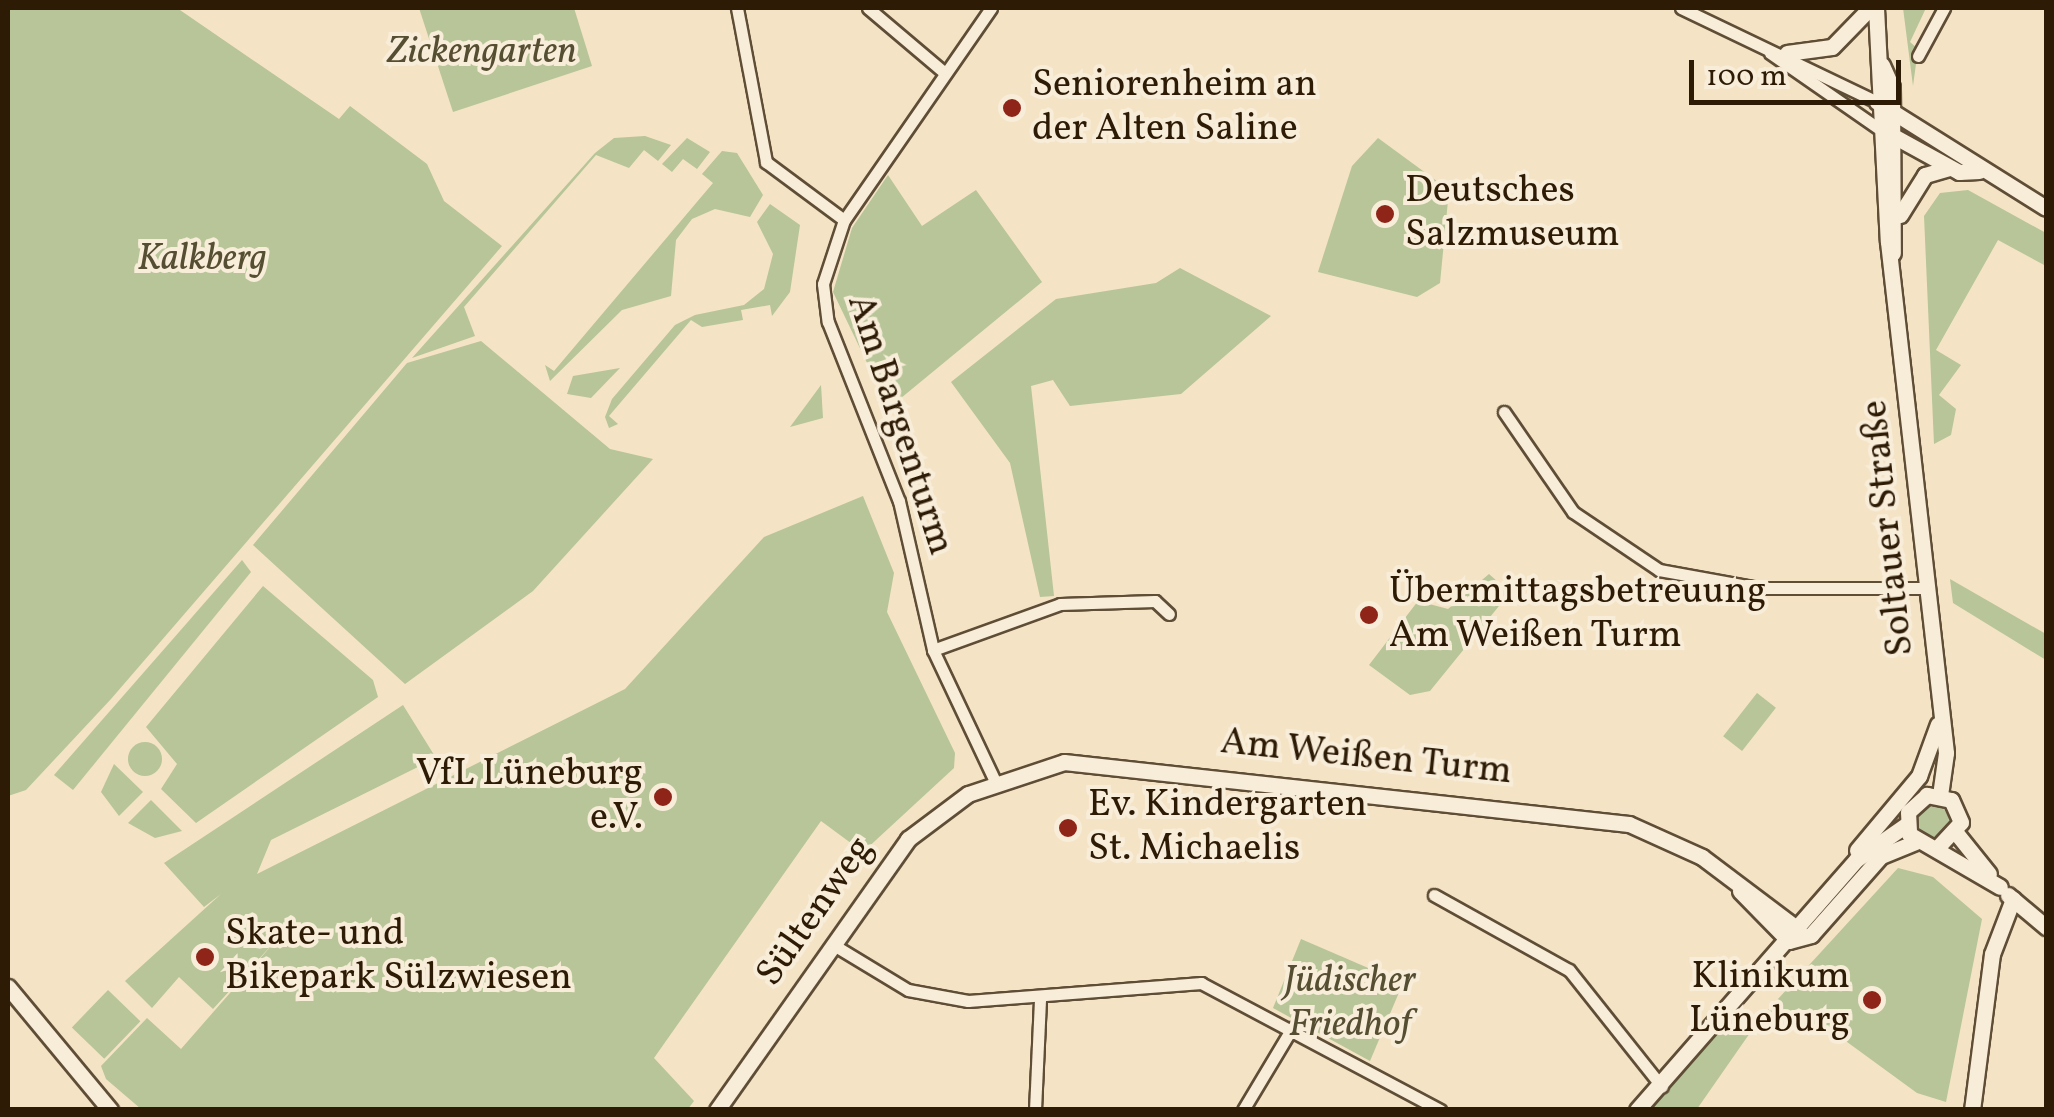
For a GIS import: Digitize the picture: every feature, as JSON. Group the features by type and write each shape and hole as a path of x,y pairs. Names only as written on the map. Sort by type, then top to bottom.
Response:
{"main road":[{"path":"1787,52 1832,47 1873,8"},
{"path":"1873,8 1882,65"},
{"name":"Soltauer Straße","path":"1882,65 1878,128 1940,706 1940,795 1958,810 1957,834 2000,887 2046,927"},
{"name":"Soltauer Straße","path":"1882,65 1893,112 1898,219 1893,253"},
{"path":"1877,102 1979,171 2046,208"},
{"path":"1878,128 1950,168 1979,171"},
{"path":"1898,219 1918,182 1950,168"},
{"path":"1637,1110 1662,1087 1794,936 1919,776 1940,706"},
{"name":"Am Weißen Turm","path":"995,781 1096,760 1588,816 1654,833 1721,870 1783,915 1794,936"},
{"name":"Sültenweg","path":"719,1109 908,839 995,781"},
{"path":"1783,915 1809,908 1851,862 1906,825 1916,801 1940,795"},
{"path":"1794,936 1811,935 1881,856 1915,842 1906,825"},
{"path":"1937,848 1957,834"},
{"name":"Soltauer Straße","path":"1915,842 1937,848 2000,887"},
{"name":"Am Weißen Turm","path":"1721,870 1794,936"},
{"path":"1972,1110 1992,954 2013,900"},
{"path":"8,987 110,1110"}],"street":[{"path":"736,8 766,162 844,220"},
{"path":"868,8 945,72"},
{"name":"Am Bargenturm","path":"991,8 844,220 826,264 828,322 899,501 933,650 995,781"},
{"path":"1681,8 1770,53 1878,128"},
{"path":"1918,56 1944,8"},
{"path":"1770,53 1787,52 1877,102"},
{"path":"1504,412 1573,512 1660,570 1759,588 1928,588"},
{"path":"933,650 1060,604 1155,602 1170,614"},
{"path":"1434,895 1569,970 1662,1087"},
{"path":"832,944 908,990 1040,1000 1179,980 1223,991 1440,1110"},
{"path":"1035,1110 1040,1000"},
{"path":"1243,1110 1292,1028"}],"green space":[{"name":"Kalkberg","path":"8,8 177,8 339,119 350,106 427,164 444,201 502,246 111,699 26,790 8,796"},
{"name":"Zickengarten","path":"419,8 574,8 592,66 453,112"},
{"path":"1903,8 1926,8 1910,42 1918,49 1913,86"},
{"path":"645,136 671,145 658,161 644,150 629,168 596,155 464,307 475,336 412,358 595,153 614,138"},
{"path":"687,138 710,152 697,169 683,159 672,172 662,164"},
{"path":"1378,138 1449,190 1440,283 1417,297 1318,272 1352,166"},
{"path":"722,151 737,153 763,195 750,217 715,209 692,219 676,240 671,296 622,310 550,381 545,365 554,371 713,183 702,174"},
{"path":"888,175 922,226 976,190 1042,282 901,398 881,392 833,292 852,228"},
{"path":"1968,190 2046,233 2046,266 1998,240 1936,350 1961,365 1939,395 1956,409 1951,435 1934,444 1924,216 1940,193"},
{"path":"770,204 800,225 790,292 772,316 770,305 741,310 743,320 702,327 691,320 609,416 618,424 609,428 605,417 612,399 675,325 695,315 744,305 764,289 773,254 757,222"},
{"path":"1180,268 1271,316 1181,394 1070,406 1053,380 1031,386 1054,596 1040,597 1010,463 951,382 1056,299 1156,283"},
{"path":"481,341 610,449 653,459 533,591 405,684 253,545 407,363"},
{"path":"620,368 591,398 567,394 573,376"},
{"path":"821,385 823,418 790,427"},
{"name":"VfL Lüneburg e.V.","path":"863,496 894,573 887,612 955,753 954,768 863,852 821,821 654,1058 694,1101 688,1109 141,1109 106,1079 101,1066 147,1018 181,1049 278,938 213,1009 179,977 152,1008 125,981 221,894 204,907 164,863 403,705 436,758 271,840 257,874 625,689 764,537"},
{"path":"242,560 251,572 73,790 54,775"},
{"path":"1489,574 1507,590 1503,601 1430,691 1410,695 1369,665 1418,601 1448,609"},
{"path":"1950,579 2046,634 2046,660 1953,603"},
{"path":"263,586 373,680 378,697 196,823 161,789 177,764 146,727"},
{"path":"1757,693 1776,708 1742,751 1723,736"},
{"path":"145,742 157,747 162,759 157,771 145,776 133,771 128,759 133,747"},
{"path":"114,764 143,792 119,816 101,792"},
{"path":"151,800 182,831 155,838 128,823"},
{"path":"1933,805 1944,810 1949,821 1944,832 1933,837 1922,832 1917,821 1922,810"},
{"name":"Klinikum Lüneburg","path":"1898,868 1933,877 1982,919 1946,1102 1917,1093 1832,1031 1766,1012"},
{"name":"Jüdischer Friedhof","path":"1301,939 1403,983 1370,1061 1273,1008"},
{"path":"108,990 140,1021 104,1059 72,1027"},
{"path":"1730,1019 1759,1020 1697,1109 1650,1109"}],"place":[{"name":"Seniorenheim an der Alten Saline","path":"1012,108"},
{"name":"Deutsches Salzmuseum","path":"1385,214"},
{"name":"Übermittagsbetreuung Am Weißen Turm","path":"1369,615"},
{"name":"VfL Lüneburg e.V.","path":"663,797"},
{"name":"Ev. Kindergarten St. Michaelis","path":"1068,828"},
{"name":"Skate- und Bikepark Sülzwiesen","path":"205,957"},
{"name":"Klinikum Lüneburg","path":"1872,1000"}]}
